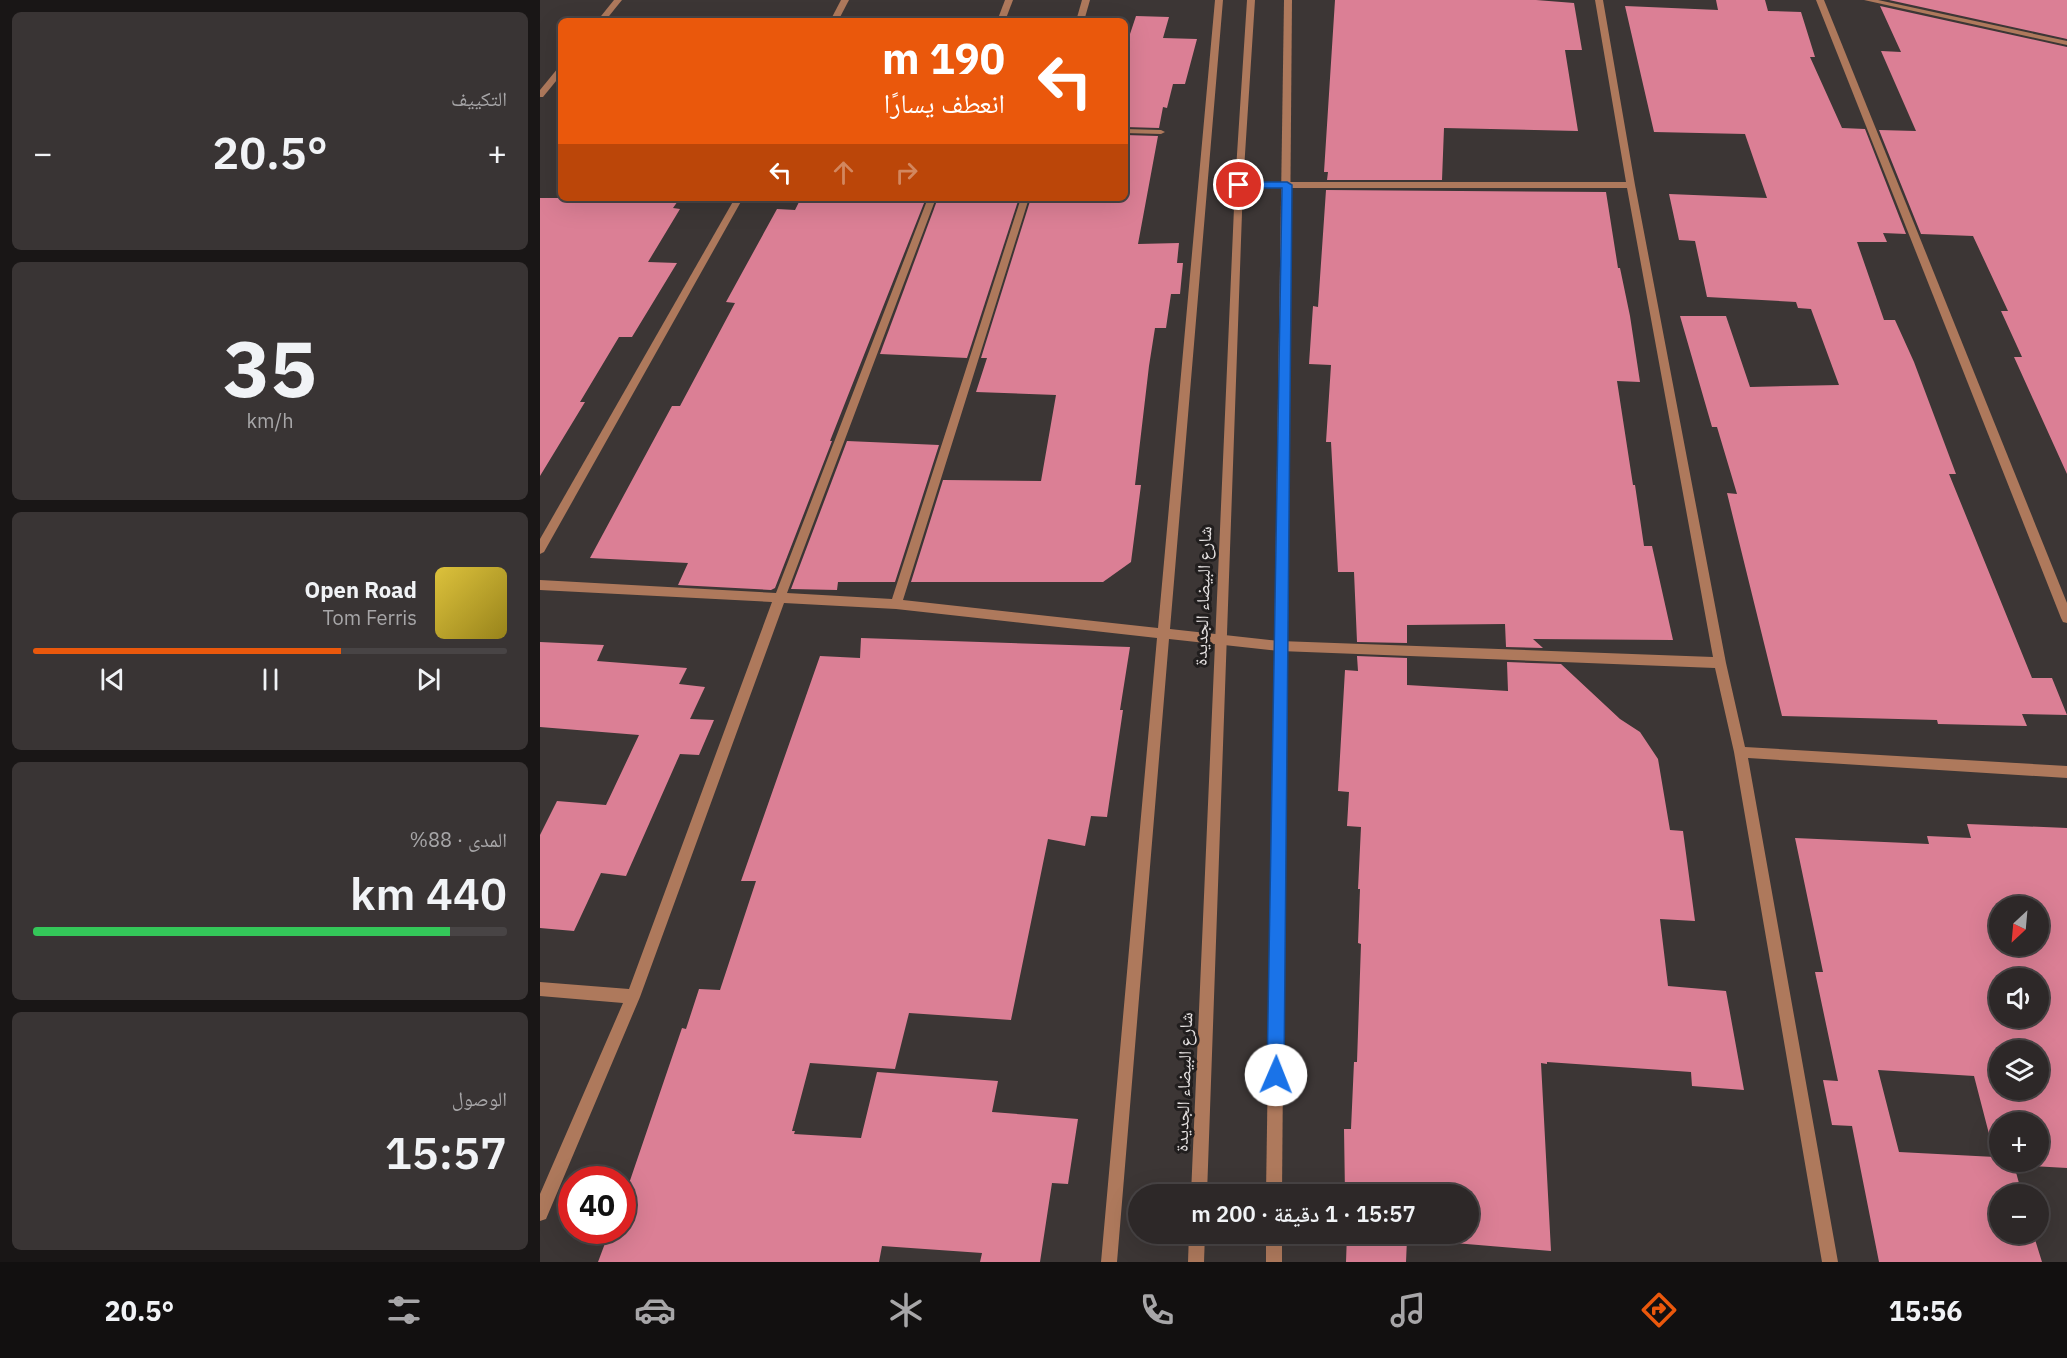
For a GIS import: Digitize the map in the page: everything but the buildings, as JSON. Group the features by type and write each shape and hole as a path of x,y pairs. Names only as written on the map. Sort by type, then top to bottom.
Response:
{"street":[{"path":"603,18 618,0"},
{"path":"836,18 845,0"},
{"path":"1002,18 1009,0"},
{"path":"1081,18 1086,0"},
{"path":"1110,1262 1219,0"},
{"name":"شارع البيضاء الجديدة","path":"1199,1184 1239,185 1251,0"},
{"path":"1274,1184 1287,185 1287,0"},
{"path":"1599,0 1720,663 1740,752 1830,1262"},
{"path":"1820,0 2067,618"},
{"path":"1868,0 2067,43"},
{"path":"540,95 558,74"},
{"path":"1128,131 1161,132"},
{"path":"1239,185 1631,185"},
{"path":"540,549 737,201"},
{"path":"540,1214 633,997 780,597 931,201"},
{"path":"896,604 1024,201"},
{"path":"540,585 896,604 1280,646 1720,663"},
{"path":"1740,752 2067,772"},
{"path":"540,989 633,997"},
{"path":"1196,1262 1197,1244"},
{"path":"1274,1244 1274,1262"}],"route":[{"path":"1239,185 1287,185 1276,1075"}]}
